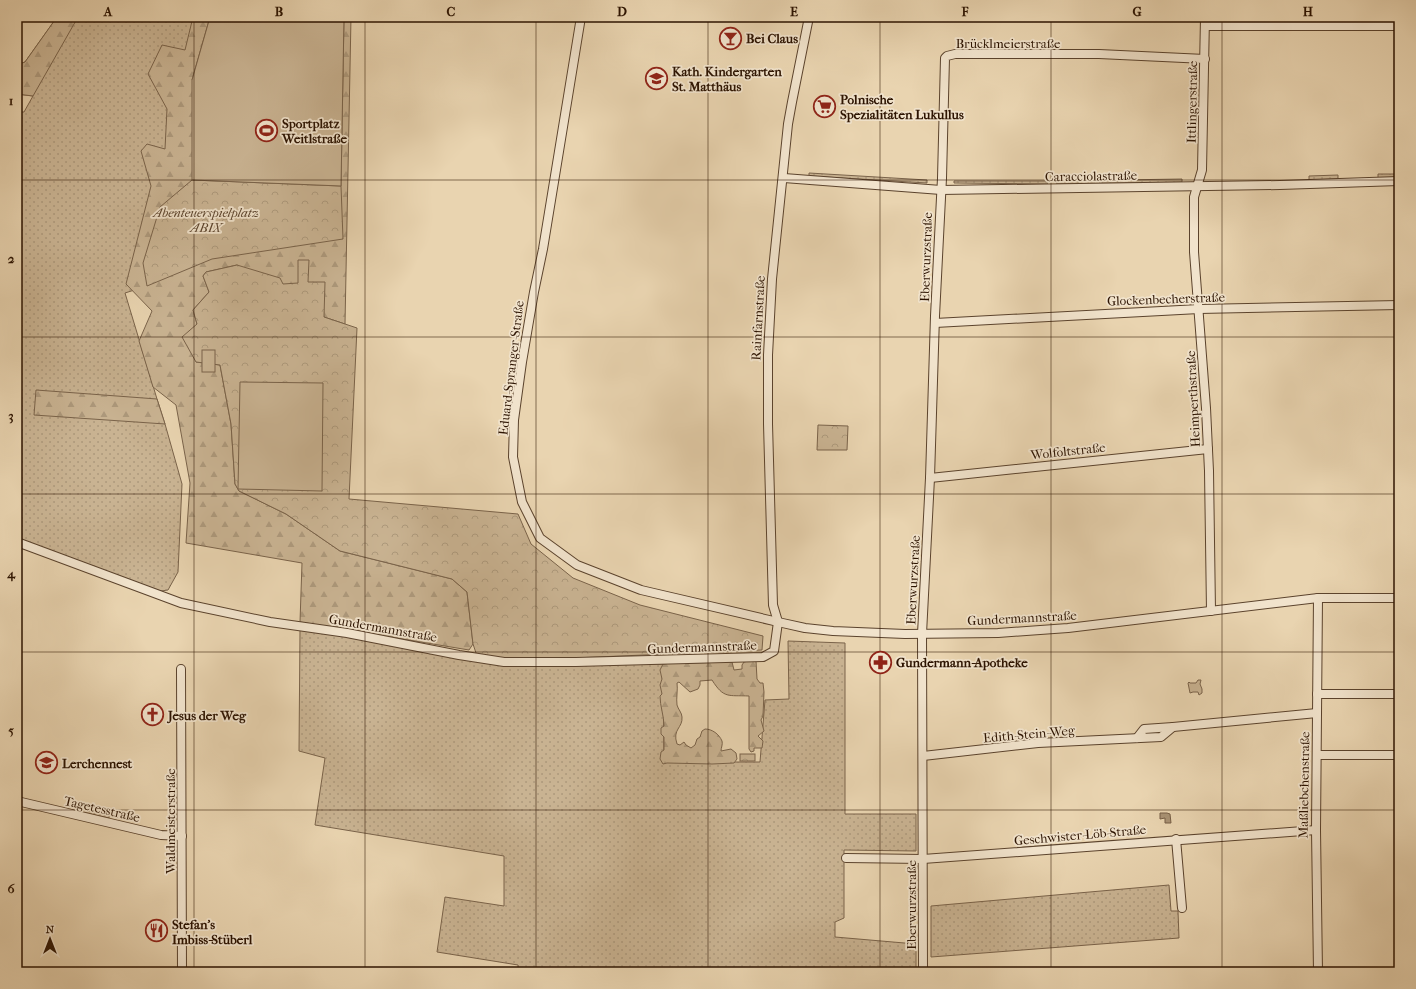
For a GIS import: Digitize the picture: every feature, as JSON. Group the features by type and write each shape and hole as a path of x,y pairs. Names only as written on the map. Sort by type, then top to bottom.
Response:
{"street":[{"name":"Eduard-Spranger-Straße","path":"581,17 543,249 531,305 514,420 513,457 522,502 540,538 577,565 641,590 778,622"},
{"name":"Rainfarnstraße","path":"778,622 773,605 768,424 768,355 772,279 781,191 784,178 786,142 792,102 809,17"},
{"name":"Ittlingerstraße","path":"1198,187 1202,170 1205,17"},
{"path":"1205,26 1399,26"},
{"name":"Brücklmeierstraße","path":"941,190 944,62 947,56 955,54 1092,54 1204,59"},
{"name":"Caracciolastraße","path":"784,178 941,190 1198,187 1399,181"},
{"name":"Heimperthstraße","path":"1198,187 1194,197 1194,252 1208,449 1211,611"},
{"name":"Eberwurzstraße","path":"923,972 922,634 930,478 941,190"},
{"name":"Glockenbecherstraße","path":"935,323 1199,309 1399,305"},
{"name":"Wolfoltstraße","path":"930,478 1208,449"},
{"name":"Gundermannstraße","path":"17,542 181,603 270,622 347,633 459,655 504,662 584,662 763,657 774,651 778,622 805,628 833,631 922,634 998,633 1068,628 1318,598 1399,598"},
{"name":"Maßliebchenstraße","path":"1318,598 1316,830 1318,972"},
{"name":"Waldmeisterstraße","path":"182,669 182,972"},
{"path":"1317,694 1399,694"},
{"name":"Edith-Stein-Weg","path":"923,756 1038,743 1161,737 1173,728 1317,713"},
{"path":"1317,755 1399,755"},
{"name":"Tagetesstraße","path":"17,801 161,835 182,836"},
{"name":"Geschwister-Löb-Straße","path":"846,858 923,859 1176,839 1316,830"},
{"path":"1176,839 1182,908"}],"green space":[{"path":"57,17 210,17 192,80 147,286 125,293 182,484 178,572 168,590 154,592 17,540 17,112 24,112 33,96 17,94 17,65 25,62"},
{"path":"57,17 78,17 33,96 17,94 17,65 25,62"},
{"path":"193,17 210,17 192,80 341,186 344,17 351,17 345,324 321,316 237,265 206,272 203,276 209,292 193,310 197,324 196,362 220,365 231,424 235,484 239,491 286,514 340,551 452,579 467,592 473,644 469,650 300,622 302,563 186,543 190,483 176,405 153,387 139,341 152,311 126,284 151,186 141,151 147,144 165,149 167,109 148,74 162,45 185,50"},
{"name":"Sportplatz Weitlstraße","path":"210,17 344,17 341,186 192,180 192,80"},
{"path":"809,173 927,180 927,183 809,176"},
{"path":"1378,174 1399,174 1399,177 1378,178"},
{"path":"1338,175 1338,179 1309,180 1309,176"},
{"path":"1182,179 1182,182 1057,184 1056,181"},
{"name":"Abenteuerspielplatz ABIX","path":"192,180 341,186 343,239 212,259 147,286 143,263 160,207"},
{"path":"954,181 1049,181 1047,184 954,183"},
{"path":"298,260 309,260 308,282 325,282 324,317 357,328 349,499 518,514 531,544 573,578 640,605 763,636 762,650 502,661 477,656 473,644 467,592 452,579 340,551 286,514 239,491 235,484 231,424 220,365 196,362 182,337 197,324 193,310 209,292 203,276 206,272 237,265 280,278 283,284 298,283"},
{"path":"202,350 215,350 215,372 202,372"},
{"path":"240,382 323,383 322,491 238,489"},
{"path":"36,390 157,399 165,424 34,415"},
{"path":"818,425 848,426 847,450 817,450"},
{"path":"300,630 502,661 663,664 664,762 760,762 765,700 789,699 788,641 845,643 845,814 916,814 916,851 844,850 844,918 835,922 835,937 916,944 916,972 518,972 518,965 437,952 445,897 504,906 504,856 315,825 325,758 299,751"},
{"path":"753,660 756,661 757,679 760,683 763,683 764,692 763,716 761,720 764,731 758,736 763,741 762,748 754,748 754,751 751,752 749,749 749,696 727,695 716,686 712,680 700,681 698,689 690,692 679,682 677,683 677,703 682,721 676,735 677,744 680,745 684,742 691,748 695,745 702,731 708,729 715,732 721,738 721,751 731,749 736,753 737,759 734,763 663,764 660,759 661,752 664,750 664,737 661,734 661,728 664,726 660,700 660,696 662,694 660,685 662,679 660,670 663,664 677,662 732,662 734,670 742,669 744,662"},
{"path":"1198,680 1201,680 1200,684 1202,693 1199,695 1198,692 1190,693 1188,683 1196,683"},
{"path":"740,754 755,754 755,761 740,761"},
{"path":"78,808 109,816 109,818 78,811"},
{"path":"1169,885 1171,911 1178,911 1179,938 931,957 931,906"}],"water":[{"path":"1160,813 1170,814 1171,823 1165,823 1165,818 1160,819"}],"place":[{"name":"Bei Claus","path":"730,38"},
{"name":"Kath. Kindergarten St. Matthäus","path":"657,78"},
{"name":"Polnische Spezialitäten Lukullus","path":"824,106"},
{"name":"Sportplatz Weitlstraße","path":"267,130"},
{"name":"Gundermann-Apotheke","path":"881,662"},
{"name":"Jesus der Weg","path":"152,715"},
{"name":"Lerchennest","path":"46,763"},
{"name":"Stefan's Imbiss-Stüberl","path":"157,931"}]}
